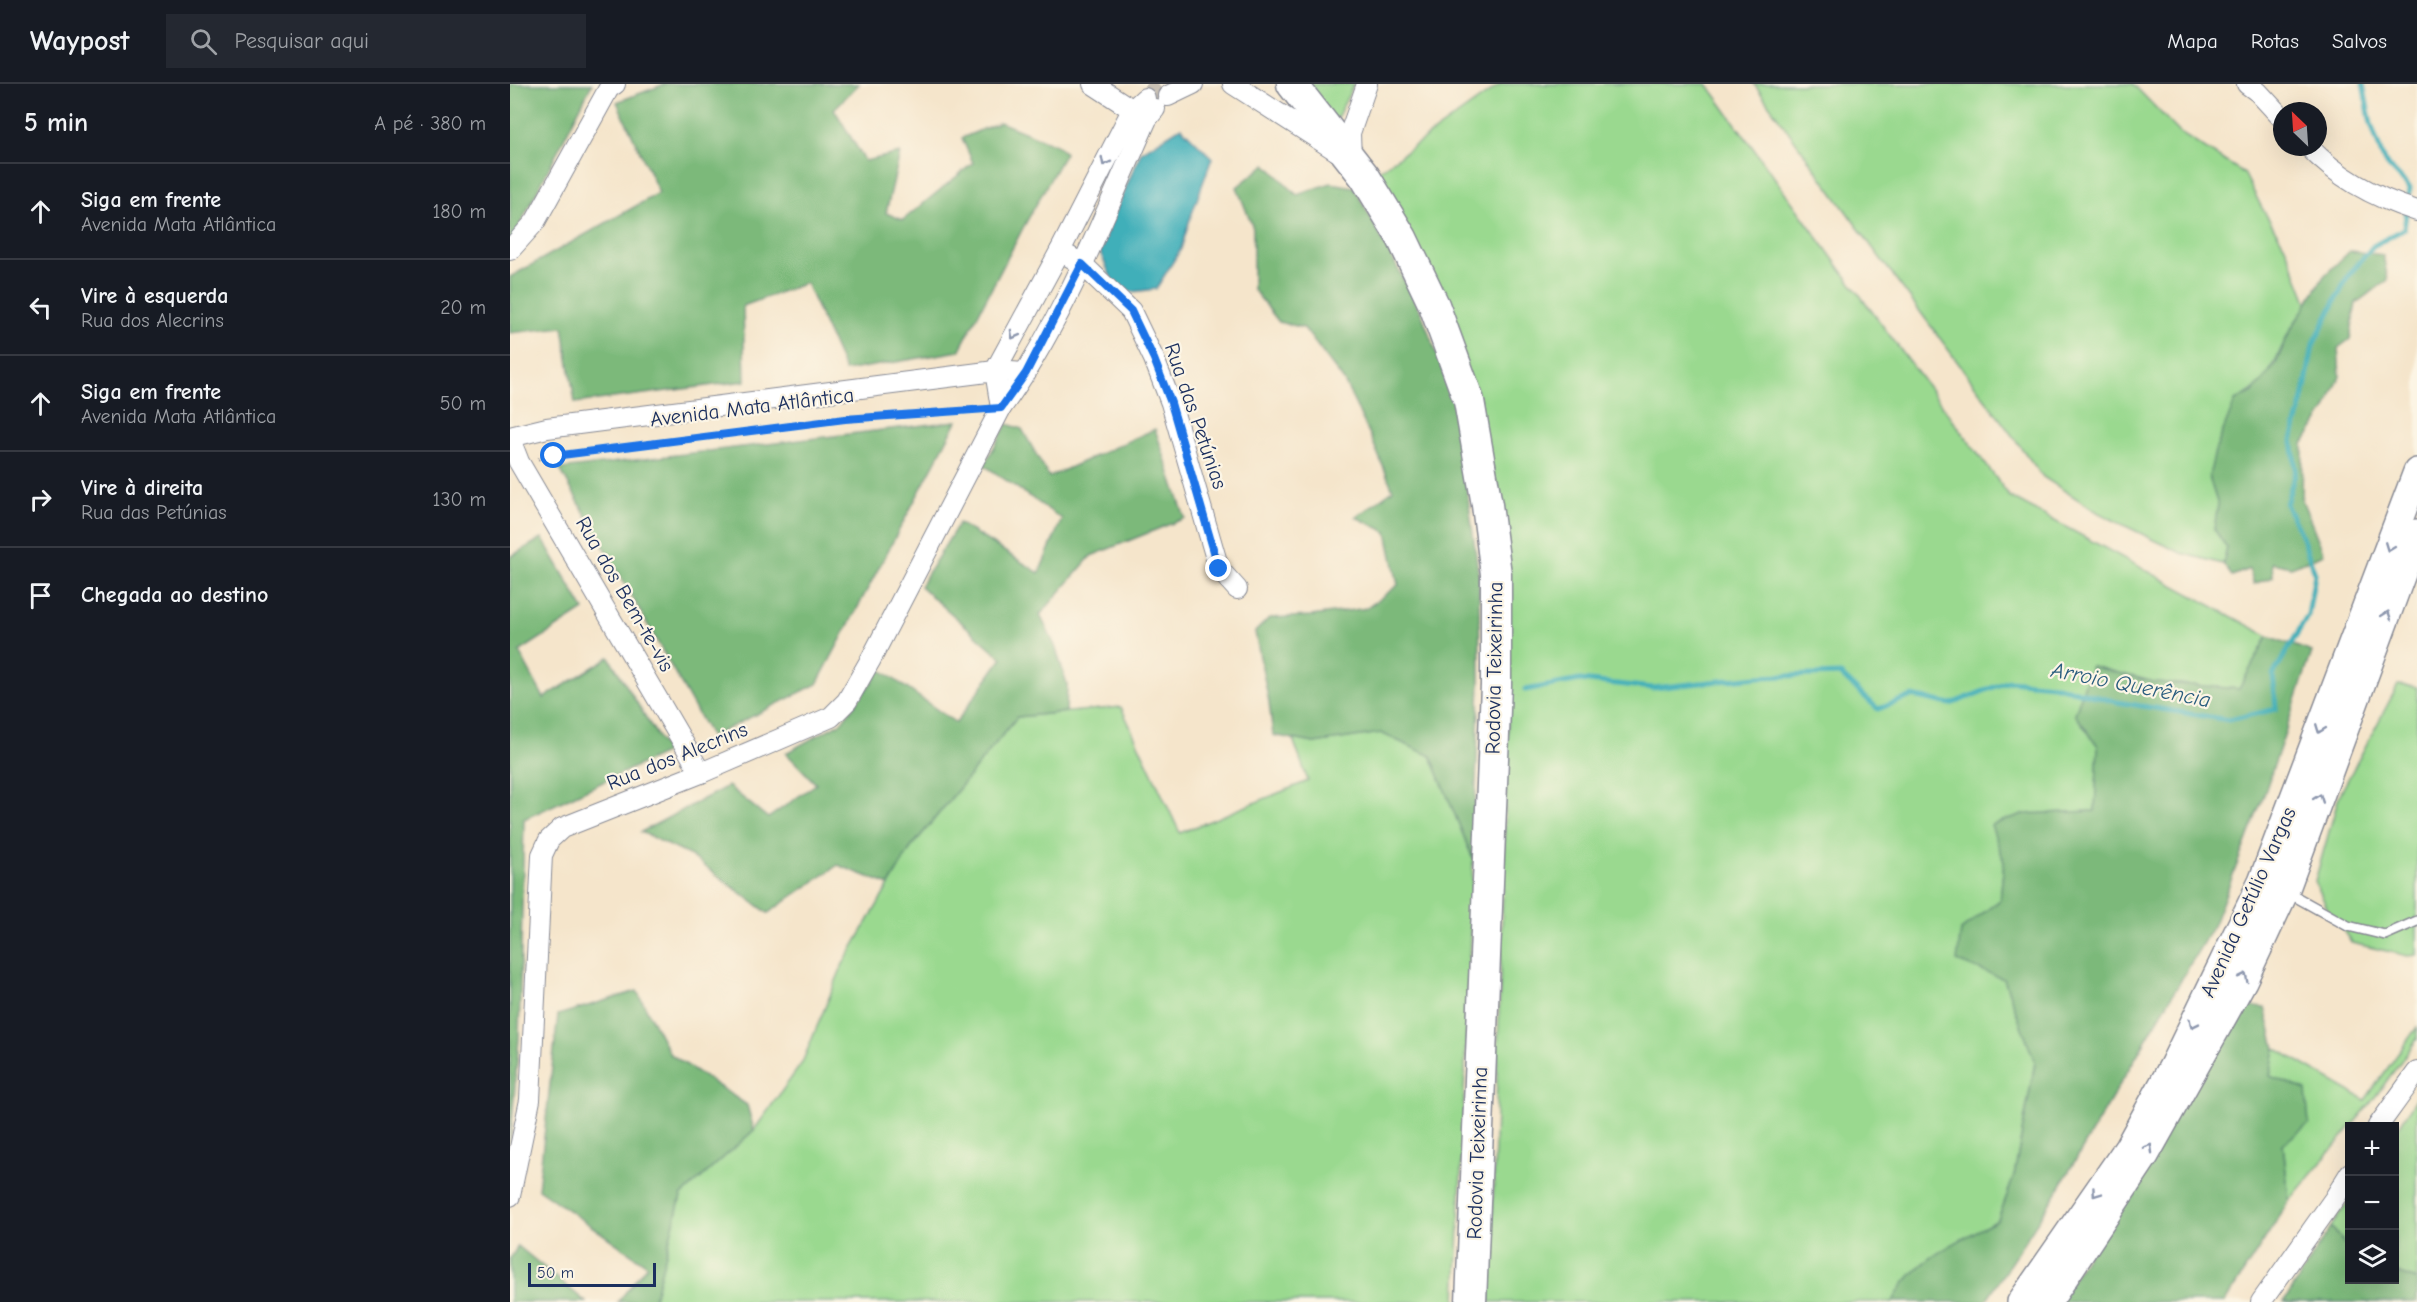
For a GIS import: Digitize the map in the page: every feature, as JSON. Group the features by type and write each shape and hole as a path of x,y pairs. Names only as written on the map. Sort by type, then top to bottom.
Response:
{"main road":[{"name":"Rodovia Teixeirinha","path":"1292,84 1352,159 1402,238 1434,305 1466,391 1487,505 1496,573 1496,685 1471,1302"},
{"name":"Avenida Getúlio Vargas","path":"2021,1302 2127,1148 2174,1064 2257,892 2417,472"},
{"name":"Avenida Getúlio Vargas","path":"2048,1302 2146,1154 2242,981 2285,891 2417,533"}],"street":[{"path":"510,250 535,222 609,88 615,84"},
{"path":"1093,84 1161,99"},
{"path":"1233,84 1352,159"},
{"path":"1352,159 1350,133 1367,84"},
{"path":"2247,84 2273,108"},
{"path":"1001,408 994,371 1060,251 1161,99"},
{"path":"1026,373 1082,264 1161,99"},
{"path":"2317,156 2364,190 2410,208"},
{"name":"Rua das Petúnias","path":"1060,251 1082,264 1131,311 1154,359 1171,403 1219,569 1237,589"},
{"name":"Avenida Mata Atlântica","path":"510,438 547,428 994,371 1026,373"},
{"name":"Rua dos Alecrins","path":"510,1196 530,1100 542,855 549,840 562,828 701,773 831,717 847,700 871,659 1001,408 1026,373"},
{"name":"Rua dos Bem-te-vis","path":"510,438 519,462 701,773"},
{"path":"2381,1122 2417,1072"},
{"path":"2261,1302 2334,1199 2347,1176"}],"lane":[{"path":"2285,891 2348,926 2385,935 2417,921"}],"path":[{"name":"Avenida Mata Atlântica","path":"519,462 845,419 1001,408"}],"green space":[{"path":"510,84 592,84 510,244"},
{"path":"665,84 859,84 834,109 865,161 900,153 886,213 903,220 973,163 962,138 1000,122 1058,146 1065,153 959,351 845,371 806,283 743,306 745,381 575,403 563,327 510,333 510,277 659,193 617,102"},
{"path":"1305,84 1354,84 1336,120"},
{"path":"1501,84 1707,84 1836,263 2010,497 2268,636 2239,689 2154,682 2091,666 2075,714 2098,746 2095,811 2023,814 1992,825 2004,861 2000,900 1961,930 2004,979 2035,1062 2014,1176 1998,1220 1953,1244 1924,1263 1901,1287 1893,1302 1490,1302 1509,693 1492,465 1376,173"},
{"path":"1754,84 2133,84 2180,133 2244,173 2285,246 2308,304 2291,328 2263,380 2256,388 2235,401 2209,477 2218,505 2214,529 2227,548 2223,564 2181,553 2099,513 2043,477"},
{"path":"1266,164 1297,195 1331,183 1354,187 1421,312 1455,403 1479,577 1480,680 1473,859 1431,756 1381,733 1314,743 1273,735 1255,632 1269,618 1312,616 1367,608 1398,585 1387,532 1356,517 1393,490 1344,381 1304,328 1279,322 1253,289 1253,228 1237,187"},
{"path":"2350,251 2383,255 2388,280 2356,303 2350,339 2338,348 2340,376 2326,409 2303,444 2302,500 2324,554 2291,567 2272,563 2273,577 2254,584 2249,569 2232,576 2223,564 2227,548 2214,529 2218,505 2209,477 2215,451 2235,401 2253,392 2275,365 2290,331 2324,276"},
{"path":"957,421 817,684 711,737 560,469"},
{"path":"1007,424 1022,429 1049,477 1155,429 1185,518 1091,556 1040,615 1055,646 1067,684 1066,712 1017,717 910,849 889,885 838,865 768,913 691,856 641,832 728,786 768,818 816,784 786,753 842,722 881,670 956,723 1002,658 920,586 959,523 1039,573 1062,519 984,465"},
{"path":"542,538 584,610 519,652 544,698 609,657 667,752 524,819 519,1039 510,1144 510,557"},
{"path":"2268,636 2312,652 2264,795 2214,924 2055,1195 1985,1302 1893,1302 1901,1287 1924,1263 1953,1244 1998,1220 2014,1176 2035,1063 2004,979 1957,961 1961,930 2000,900 2004,861 1991,825 2023,814 2095,811 2098,746 2075,714 2091,666 2154,682 2239,689"},
{"path":"2398,685 2417,687 2417,955 2408,956 2352,943 2327,908 2315,881 2339,796"},
{"path":"1121,707 1180,833 1308,781 1293,739 1314,743 1381,733 1431,756 1473,859 1456,1302 653,1302 681,1196 754,1130 802,1063 843,964 910,849 1017,717"},
{"path":"637,991 670,1054 747,1105 754,1130 681,1196 653,1302 618,1302 647,1265 538,1189 558,1015"},
{"path":"2241,1006 2265,1008 2275,1048 2270,1076 2306,1090 2309,1124 2283,1144 2289,1201 2225,1302 2058,1302"},
{"path":"2417,1027 2417,1039 2370,1104 2355,1122 2345,1122 2345,1134 2289,1201 2283,1143 2309,1124 2270,1076 2275,1048 2365,1100"},
{"path":"2417,1097 2417,1280 2399,1273 2399,1126"},
{"path":"2345,1206 2345,1243 2331,1227"},
{"path":"2331,1227 2345,1243 2345,1284 2399,1284 2399,1273 2417,1280 2417,1302 2284,1302"},
{"path":"518,1246 586,1302 510,1302 510,1259"}],"water":[{"path":"1181,127 1212,158 1181,249 1156,289 1117,291 1099,250 1141,152"}],"waterway":[{"name":"Arroio Querência","path":"1525,690 1580,680 1653,688 1757,677 1840,674 1878,709 1912,696 1951,704 2009,681 2053,685 2117,702 2229,720 2276,709 2273,675 2308,615 2315,574 2302,537 2286,504 2296,470 2292,440 2303,399 2313,345 2348,276 2373,246 2404,229 2410,188 2384,161 2371,124 2363,84"}],"tunnel":[{"path":"1145,98 1160,87"}],"route":[{"path":"554,456 845,419 1001,408 1026,373 1082,264 1131,311 1154,359 1171,403 1219,569"}]}
